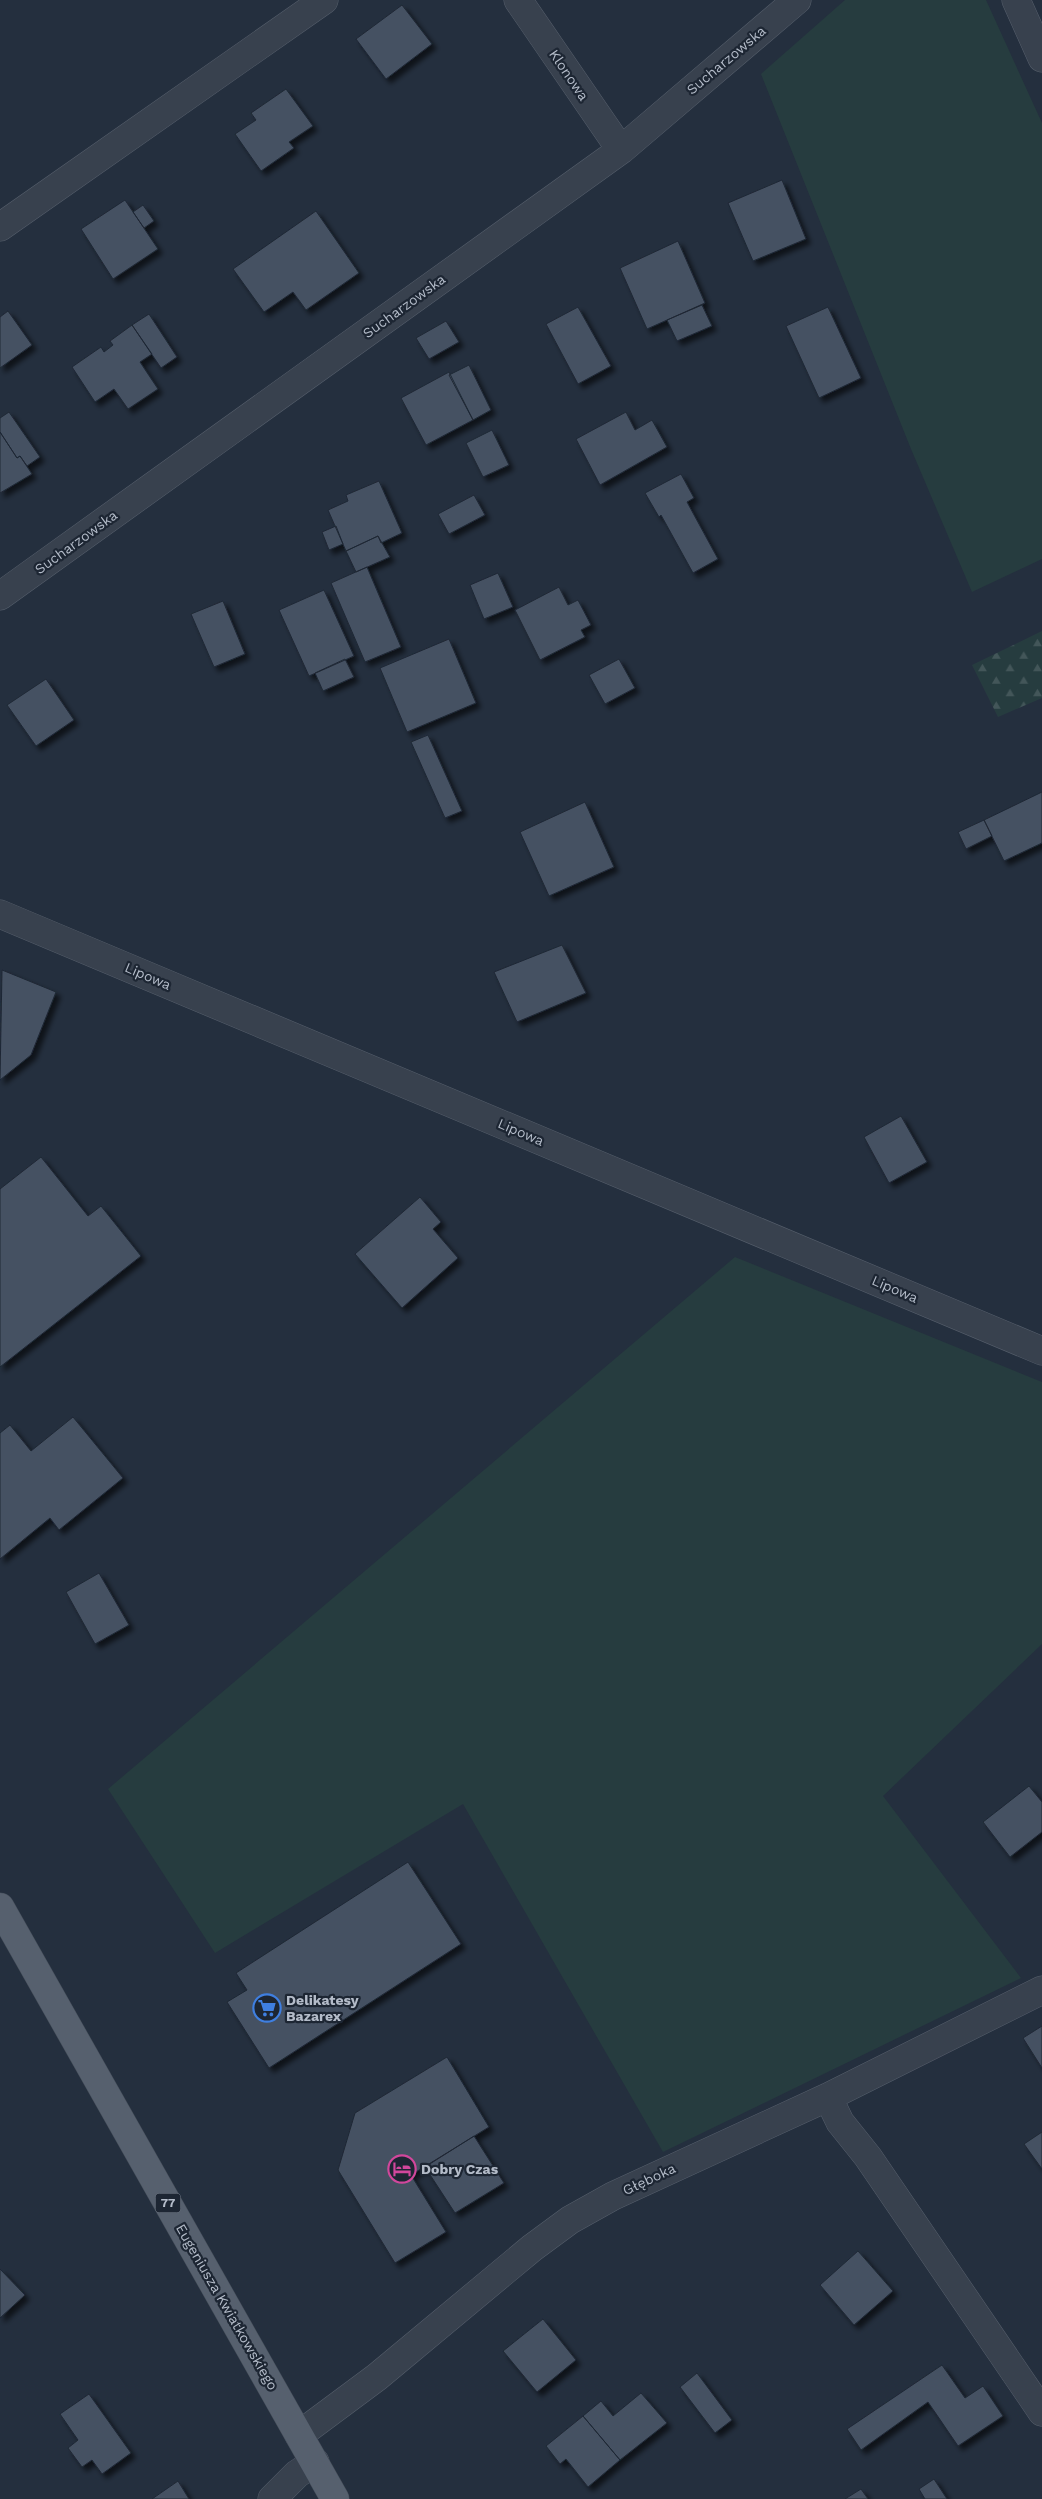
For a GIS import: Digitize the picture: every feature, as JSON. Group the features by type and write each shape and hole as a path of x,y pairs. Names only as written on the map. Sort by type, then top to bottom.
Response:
{"main road":[{"name":"Eugeniusza Kwiatkowskiego","path":"0,1907 335,2499"}],"street":[{"path":"0,227 324,0"},
{"name":"Klonowa","path":"518,0 621,150"},
{"name":"Sucharzowska","path":"0,596 621,150 797,0"},
{"path":"1016,0 1042,58"},
{"name":"Lipowa","path":"0,914 1042,1351"},
{"name":"Głęboka","path":"299,2435 377,2377 532,2248 570,2220 613,2196 828,2097 1042,1990"},
{"path":"828,2097 840,2122 868,2157 1042,2412"},
{"path":"272,2499 297,2474 315,2462"}],"green space":[{"path":"845,0 986,0 1042,123 1042,559 972,592 911,449 761,74"},
{"path":"1042,631 1042,698 998,717 972,665"},
{"path":"735,1257 1042,1382 1042,1644 883,1796 1021,1978 663,2152 463,1804 215,1953 108,1789"}],"building":[{"path":"402,5 432,44 386,79 356,39"},
{"path":"286,89 313,126 289,142 294,148 261,171 235,134 256,120 251,113"},
{"path":"782,180 806,239 753,261 728,203"},
{"path":"125,200 158,249 113,279 81,229"},
{"path":"143,205 154,221 144,228 133,212"},
{"path":"316,211 359,273 306,310 293,292 264,312 233,269"},
{"path":"678,241 705,303 647,329 620,268"},
{"path":"702,305 712,326 677,341 667,320"},
{"path":"578,307 611,366 578,384 546,324"},
{"path":"828,307 861,378 819,398 786,326"},
{"path":"8,311 32,345 0,368 0,317"},
{"path":"149,314 177,357 161,368 132,325"},
{"path":"446,321 459,342 429,359 416,338"},
{"path":"132,325 152,354 140,362 158,389 128,409 114,389 95,402 72,367 101,347 104,352 113,345 110,341"},
{"path":"469,365 491,410 473,420 449,375"},
{"path":"449,372 473,420 426,445 401,398"},
{"path":"9,412 40,457 27,466 20,456 17,458 0,432 0,418"},
{"path":"626,412 635,430 652,420 667,447 600,485 576,439"},
{"path":"492,430 509,465 483,477 466,443"},
{"path":"0,432 17,458 20,456 32,474 0,493"},
{"path":"681,474 694,498 687,502 718,559 693,573 661,515 659,517 645,493"},
{"path":"379,481 402,533 381,543 378,536 346,551 328,510 348,501 346,495"},
{"path":"474,495 485,515 449,534 438,514"},
{"path":"336,526 343,544 329,550 322,532"},
{"path":"378,536 390,557 356,572 346,551"},
{"path":"367,567 401,647 365,662 331,583"},
{"path":"498,573 513,607 484,619 470,585"},
{"path":"559,587 568,605 578,600 591,625 581,630 585,637 540,660 515,610"},
{"path":"324,590 354,656 309,676 279,610"},
{"path":"223,601 245,654 214,667 191,614"},
{"path":"449,639 476,703 407,732 380,668"},
{"path":"345,659 354,677 323,691 315,673"},
{"path":"619,659 635,688 605,704 589,675"},
{"path":"46,679 74,720 36,746 7,705"},
{"path":"428,735 462,811 445,818 411,742"},
{"path":"1042,792 1042,843 1004,861 984,820"},
{"path":"585,802 614,867 549,896 520,832"},
{"path":"984,820 992,836 966,849 958,832"},
{"path":"562,945 586,993 517,1022 494,972"},
{"path":"2,970 56,992 31,1055 0,1080"},
{"path":"901,1116 927,1162 889,1183 864,1137"},
{"path":"41,1157 88,1216 101,1206 141,1256 0,1367 0,1189"},
{"path":"420,1197 441,1222 433,1229 458,1258 402,1308 355,1254"},
{"path":"73,1417 123,1478 59,1530 50,1518 0,1559 0,1433 10,1425 31,1451"},
{"path":"99,1573 129,1625 95,1644 66,1592"},
{"path":"1029,1786 1042,1802 1042,1832 1010,1857 983,1822"},
{"path":"408,1862 461,1944 269,2068 227,2002 247,1990 236,1973"},
{"path":"1042,2026 1042,2068 1023,2038"},
{"path":"447,2057 489,2127 411,2175 446,2232 395,2263 338,2170 355,2113"},
{"path":"1042,2132 1042,2169 1024,2144"},
{"path":"474,2136 504,2183 455,2213 425,2167"},
{"path":"858,2251 893,2291 854,2325 820,2285"},
{"path":"0,2269 25,2295 0,2318"},
{"path":"543,2319 576,2360 537,2392 503,2351"},
{"path":"942,2365 965,2398 983,2386 1003,2416 958,2446 928,2402 861,2450 847,2429"},
{"path":"697,2373 732,2420 715,2433 680,2387"},
{"path":"641,2393 667,2423 620,2460 583,2416 601,2401 613,2416"},
{"path":"89,2394 131,2453 102,2474 92,2460 82,2467 68,2448 78,2440 60,2414"},
{"path":"583,2416 620,2460 588,2487 566,2459 560,2464 546,2446"},
{"path":"934,2479 947,2499 925,2499 919,2489"},
{"path":"178,2481 189,2499 152,2499"},
{"path":"861,2489 868,2499 845,2499"}],"place":[{"name":"Delikatesy Bazarex","path":"267,2008"},
{"name":"Dobry Czas","path":"402,2169"}]}
